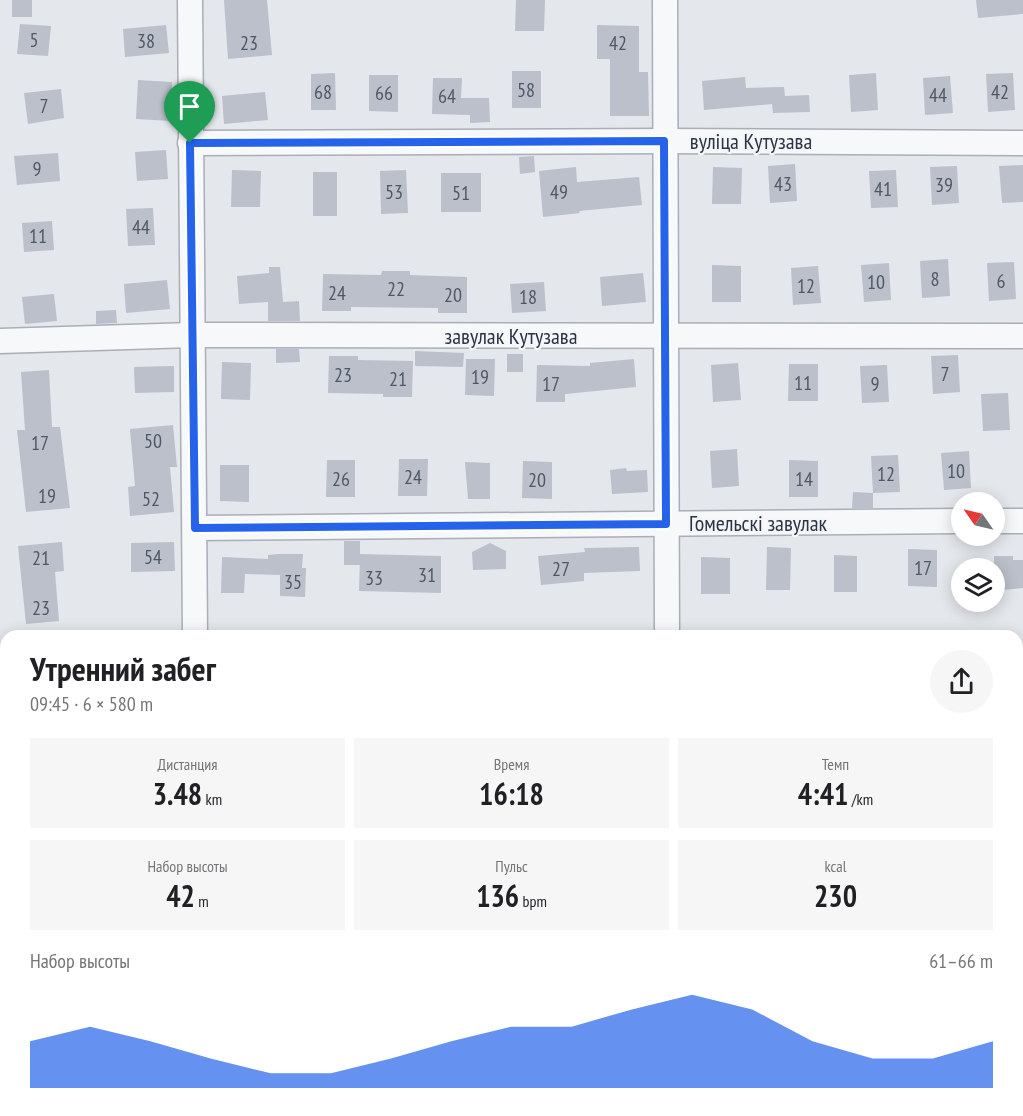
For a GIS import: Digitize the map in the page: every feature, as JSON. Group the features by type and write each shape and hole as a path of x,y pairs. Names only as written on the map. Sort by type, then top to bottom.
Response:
{"street":[{"path":"190,0 195,630"},
{"path":"665,0 667,630"},
{"name":"вуліца Кутузава","path":"190,143 664,141 1023,143"},
{"name":"завулак Кутузава","path":"0,341 192,335 1023,336"},
{"name":"Гомельскі завулак","path":"195,528 951,521"},
{"path":"1005,521 1023,521"},
{"path":"0,893 0,925"}],"building":[{"path":"12,0 32,0 32,17 12,17"},
{"path":"224,0 267,0 272,55 228,59"},
{"path":"516,0 545,0 544,31 515,31"},
{"path":"976,0 1023,0 1023,14 978,18"},
{"path":"20,24 51,26 48,56 17,54"},
{"path":"166,25 169,53 125,57 123,29"},
{"path":"597,25 639,26 639,72 648,72 649,116 610,116 610,59 597,59"},
{"path":"512,71 541,71 541,108 512,108"},
{"path":"335,73 336,110 311,110 311,74"},
{"path":"876,73 878,110 851,112 849,75"},
{"path":"1013,73 1015,110 988,112 986,74"},
{"path":"369,75 398,75 398,112 369,111"},
{"path":"950,76 953,113 925,115 923,78"},
{"path":"745,77 746,88 784,87 785,96 809,95 810,112 773,113 772,104 704,110 702,81"},
{"path":"433,78 462,78 461,98 489,98 490,122 470,123 470,115 432,114"},
{"path":"138,80 172,82 170,121 136,119"},
{"path":"61,89 64,118 28,124 24,93"},
{"path":"265,92 268,120 224,124 222,96"},
{"path":"166,150 168,179 137,181 135,152"},
{"path":"58,153 60,181 17,185 14,156"},
{"path":"534,156 535,172 520,174 519,157"},
{"path":"795,164 797,201 770,203 768,166"},
{"path":"1023,165 1023,202 1002,203 999,166"},
{"path":"957,166 959,203 932,205 930,167"},
{"path":"576,167 577,182 639,177 642,205 543,217 539,171"},
{"path":"713,167 742,168 741,204 712,204"},
{"path":"232,170 261,171 260,207 231,207"},
{"path":"406,170 408,213 381,214 380,171"},
{"path":"896,170 898,207 871,208 869,171"},
{"path":"313,172 337,172 337,216 313,216"},
{"path":"441,173 481,173 481,212 441,212"},
{"path":"153,208 155,245 128,246 126,209"},
{"path":"52,221 54,250 24,252 22,223"},
{"path":"948,259 950,296 922,298 920,261"},
{"path":"1014,262 1016,299 989,301 987,263"},
{"path":"889,263 891,300 864,302 861,265"},
{"path":"712,265 741,266 741,302 712,302"},
{"path":"818,266 821,303 793,305 791,268"},
{"path":"269,267 280,267 283,302 299,301 300,321 268,321 268,302 239,304 237,276 269,273"},
{"path":"382,271 410,271 410,275 467,277 467,313 438,313 438,308 351,307 351,311 322,311 323,274 381,275"},
{"path":"643,273 646,302 602,306 600,277"},
{"path":"167,280 170,309 126,313 124,284"},
{"path":"544,282 546,311 512,313 510,284"},
{"path":"54,294 57,321 25,324 22,297"},
{"path":"116,310 117,323 96,324 96,311"},
{"path":"276,349 299,349 300,362 276,363"},
{"path":"415,351 464,353 463,367 415,366"},
{"path":"507,354 523,354 523,372 507,372"},
{"path":"958,355 960,392 933,394 931,356"},
{"path":"329,356 358,356 358,360 413,361 412,397 328,393"},
{"path":"466,359 495,359 494,396 465,395"},
{"path":"634,359 636,387 565,394 565,402 536,402 537,365 590,366 590,363"},
{"path":"222,362 251,363 250,400 221,399"},
{"path":"738,363 741,400 713,402 711,365"},
{"path":"789,364 818,364 818,401 788,401"},
{"path":"887,365 889,402 862,403 860,366"},
{"path":"174,366 174,392 135,393 134,367"},
{"path":"49,370 52,427 60,427 70,508 26,512 17,430 25,430 21,372"},
{"path":"1008,393 1010,430 983,431 981,394"},
{"path":"173,425 177,467 170,467 174,512 130,516 128,487 135,486 130,429"},
{"path":"737,449 739,486 712,488 710,451"},
{"path":"969,451 971,488 944,490 941,453"},
{"path":"898,455 900,492 873,493 871,456"},
{"path":"399,459 428,459 427,496 398,496"},
{"path":"327,460 355,460 355,497 326,497"},
{"path":"789,460 818,461 818,497 789,497"},
{"path":"523,461 552,462 552,499 522,498"},
{"path":"465,462 490,463 490,499 468,499"},
{"path":"220,465 249,465 249,502 220,501"},
{"path":"626,468 627,471 647,470 648,492 612,494 610,470"},
{"path":"853,492 873,493 873,508 852,508"},
{"path":"344,541 360,541 360,554 441,556 441,593 359,591 360,565 344,565"},
{"path":"62,542 64,571 55,572 59,621 26,624 18,546"},
{"path":"174,542 175,571 131,572 131,543"},
{"path":"490,543 506,551 506,569 473,570 472,552"},
{"path":"639,547 640,571 584,573 584,581 541,585 538,556 585,552 584,548"},
{"path":"767,547 791,548 790,590 766,590"},
{"path":"908,549 937,550 937,587 908,586"},
{"path":"303,554 302,568 306,568 305,597 280,596 280,575 245,574 244,593 221,593 222,557 268,559 268,555"},
{"path":"834,555 857,556 857,592 834,592"},
{"path":"994,556 1013,556 1013,560 1023,560 1023,588 1005,590 1005,558 994,558"},
{"path":"701,557 730,558 730,594 701,594"}],"route":[{"path":"664,141 666,524 195,528 190,143 664,141"}]}
